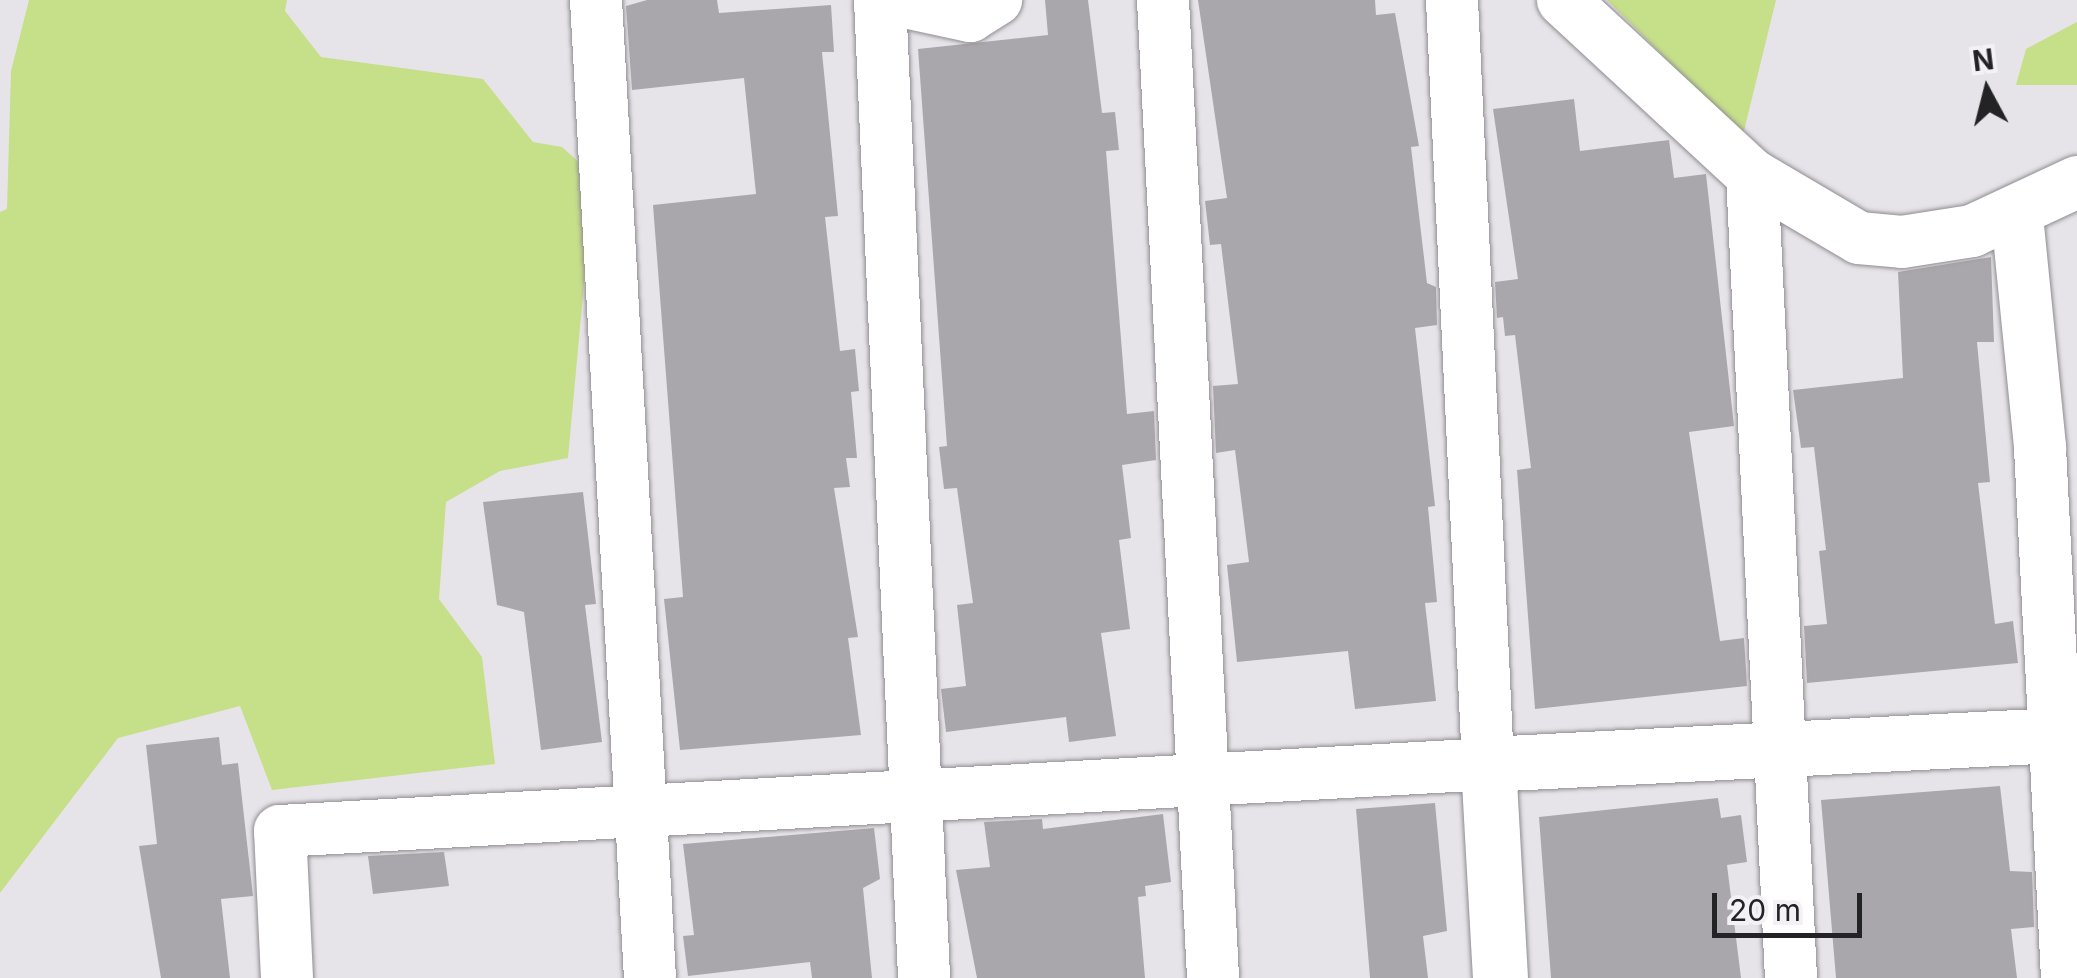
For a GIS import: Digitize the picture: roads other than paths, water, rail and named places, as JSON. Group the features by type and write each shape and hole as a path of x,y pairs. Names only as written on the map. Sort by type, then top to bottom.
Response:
{"street":[{"path":"596,0 650,978"},
{"path":"880,0 924,978"},
{"path":"896,0 970,16 996,0"},
{"path":"1163,0 1213,978"},
{"path":"1452,0 1500,978"},
{"path":"1564,0 1752,175 1859,238 1902,242 2018,216 2077,182"},
{"path":"1752,175 1791,978"},
{"path":"2018,216 2066,734 2067,978"},
{"path":"287,978 280,831 915,790 1202,780 2066,734"}]}
